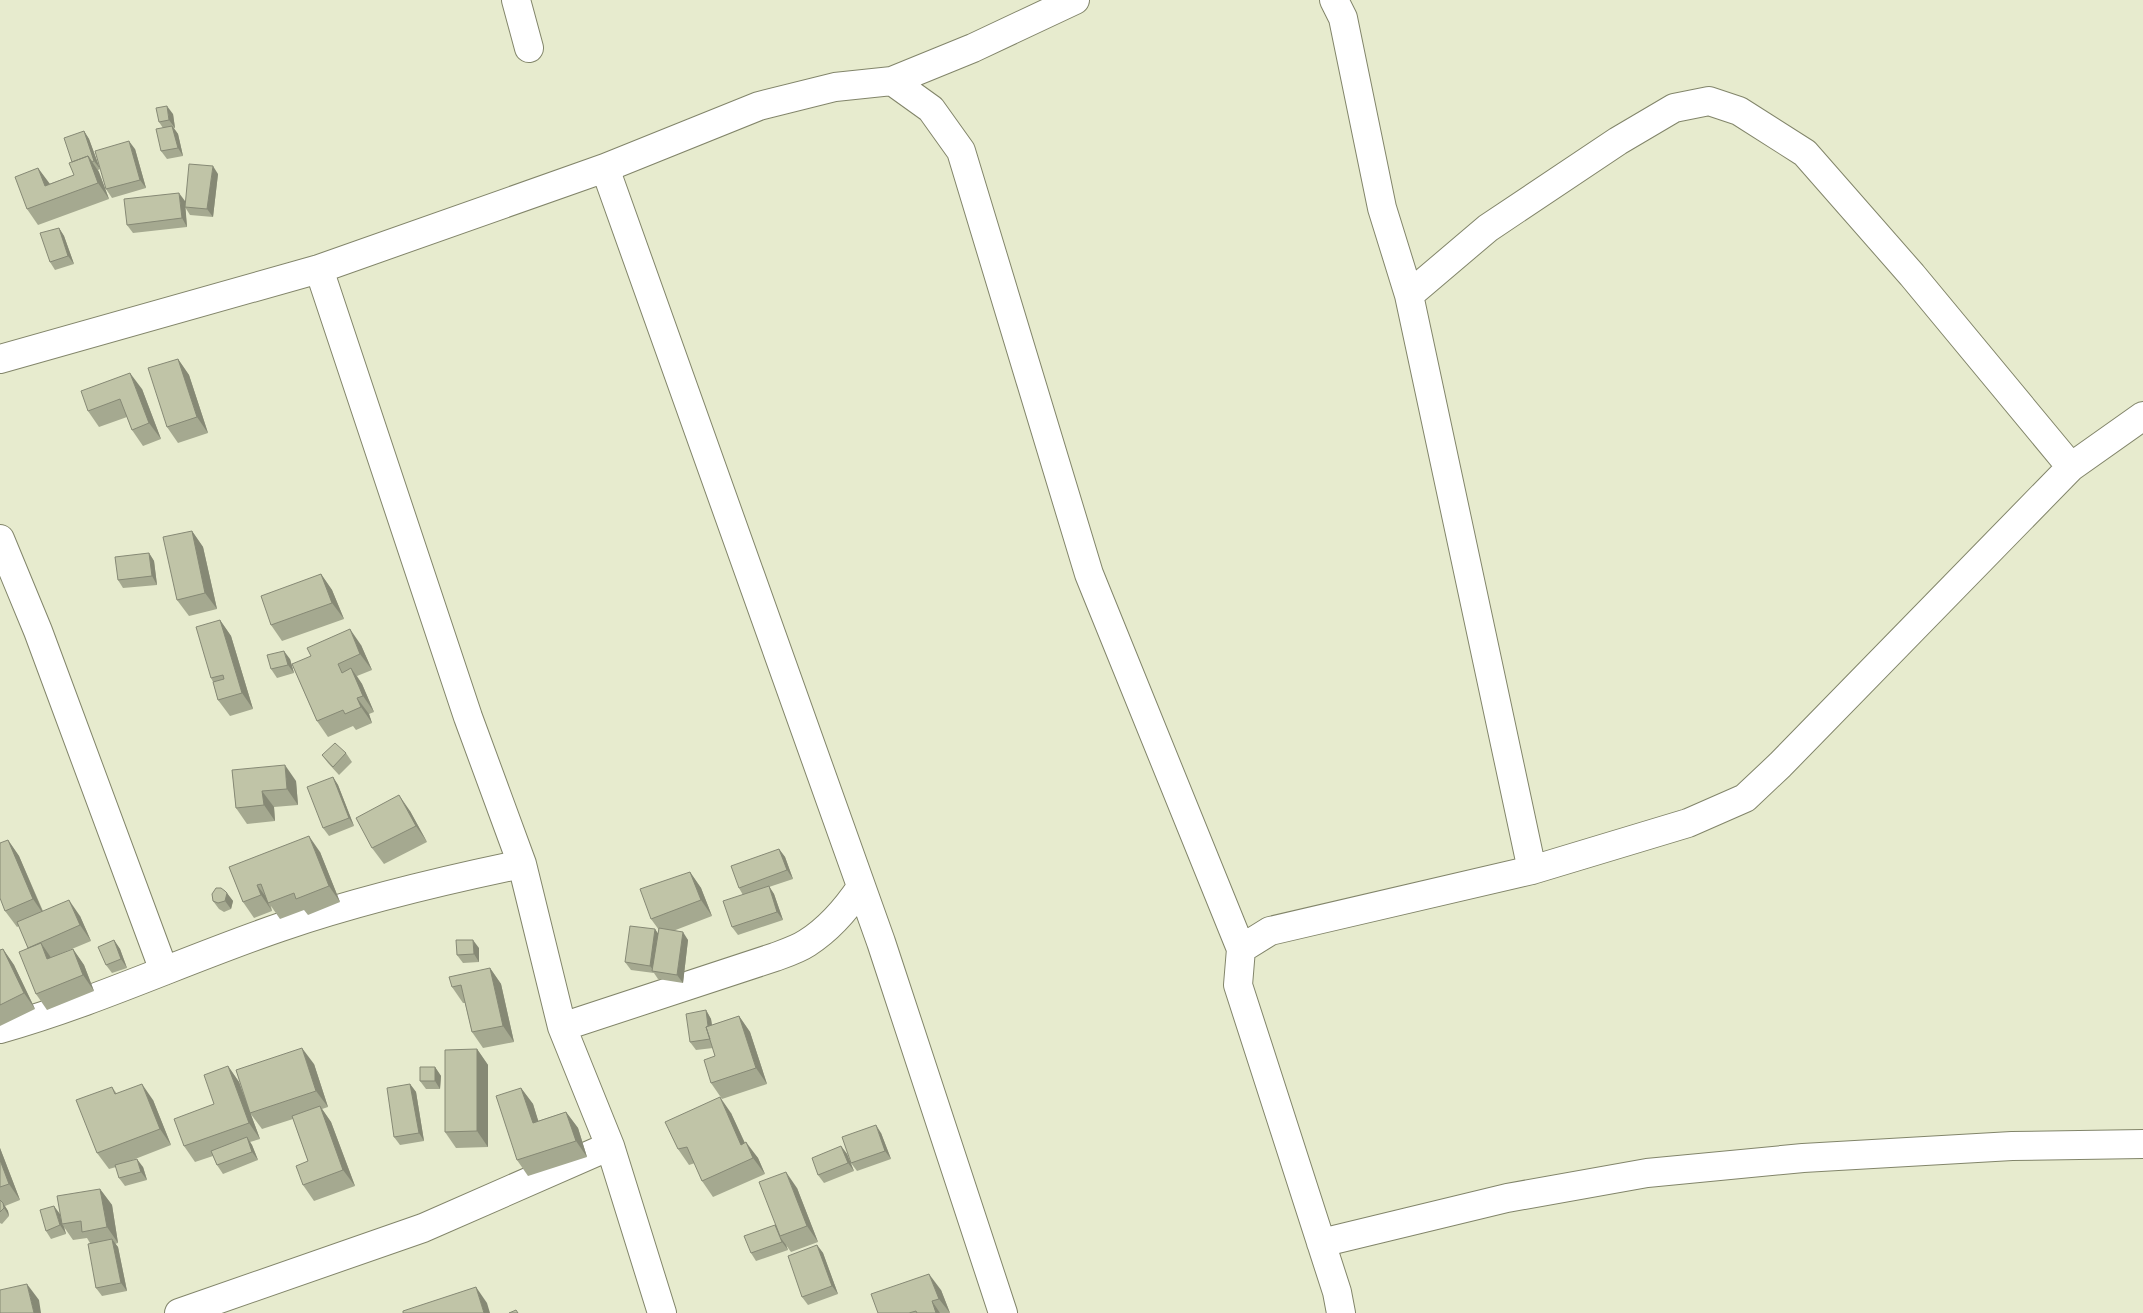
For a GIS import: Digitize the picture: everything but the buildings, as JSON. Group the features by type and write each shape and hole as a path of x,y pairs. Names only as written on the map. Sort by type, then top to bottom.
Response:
{"street":[{"path":"516,0 529,48"},
{"path":"0,359 319,269 605,168 759,106 835,87 892,80 973,48 1075,0"},
{"path":"1334,0 1343,18 1382,208 1409,295 1532,870"},
{"path":"892,80 931,110 961,150 1089,574 1241,949 1238,984 1337,1292 1342,1313"},
{"path":"1409,295 1488,228 1618,141 1674,108 1709,101 1739,110 1805,153 1912,274 2071,467"},
{"path":"605,168 884,951 1003,1313"},
{"path":"319,269 468,718 522,864 562,1028 610,1146 662,1313"},
{"path":"1241,949 1270,931 1532,870 1688,823 1745,798 1780,765 2071,467 2143,416"},
{"path":"0,539 38,631 164,971"},
{"path":"0,1029 281,927 408,889 522,864"},
{"path":"562,1028 775,957 807,943 829,925 861,887"},
{"path":"1321,1243 1507,1198 1647,1174 1803,1158 2012,1146 2143,1144"},
{"path":"179,1313 423,1228 610,1146"}]}
